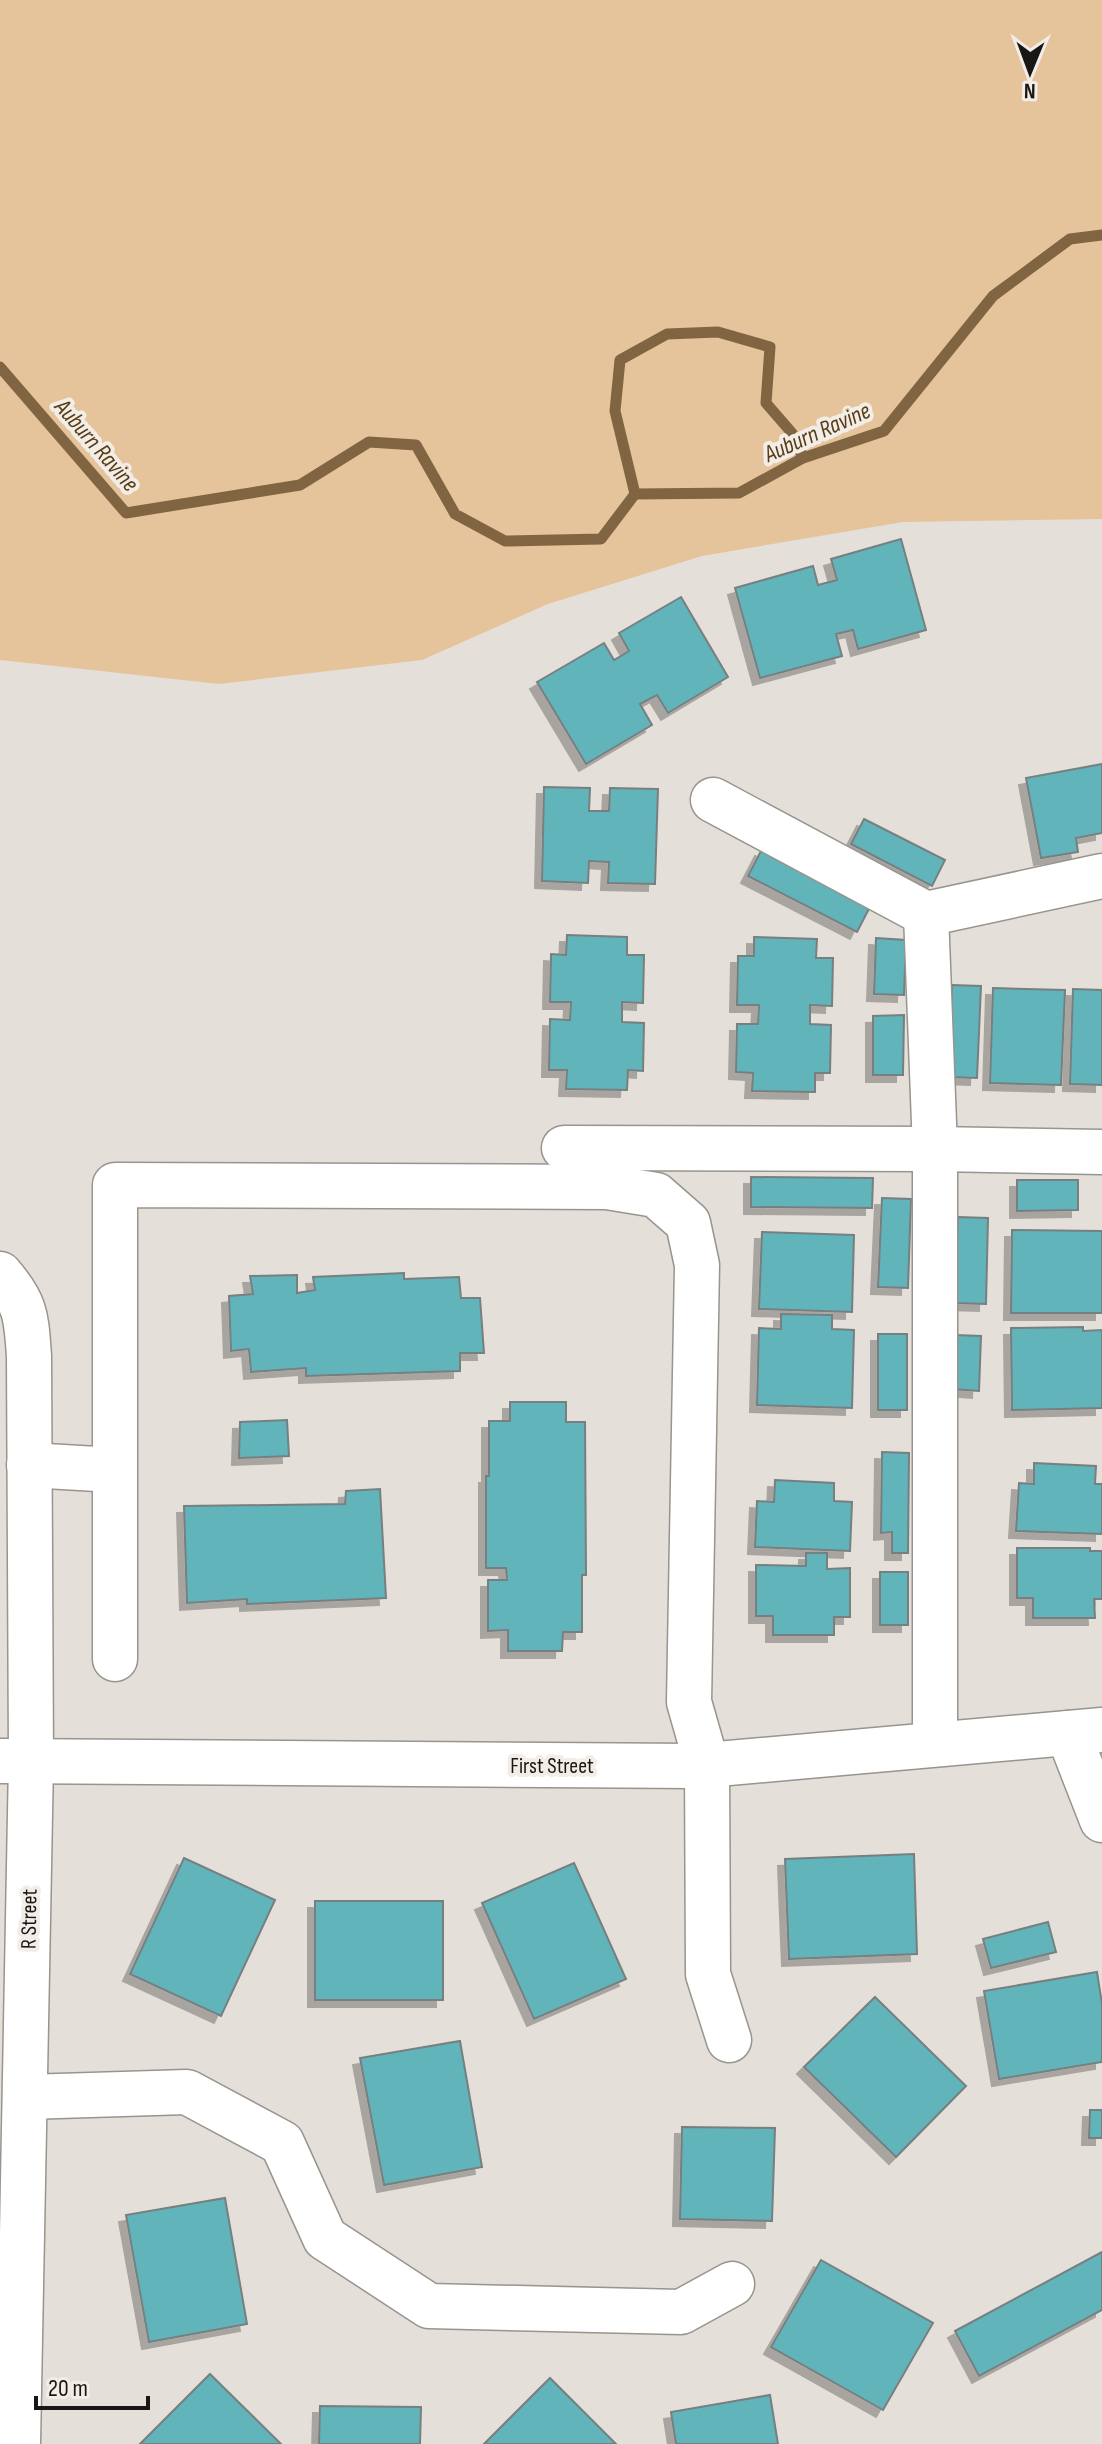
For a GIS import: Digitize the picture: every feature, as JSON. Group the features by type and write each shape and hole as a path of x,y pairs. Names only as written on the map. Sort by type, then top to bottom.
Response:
{"street":[{"path":"713,800 926,914 1102,876"},
{"path":"926,914 935,1149 935,1744"},
{"path":"564,1148 1102,1152"},
{"path":"115,1659 115,1185 607,1187 656,1195 688,1223 697,1265 689,1702 707,1765 708,1974 729,2040"},
{"name":"R Street","path":"0,1274 17,1294 26,1318 14,1393 29,1465 15,1761 26,2097 10,2307 18,2444"},
{"path":"29,1465 114,1470"},
{"path":"1085,1731 1102,1820"},
{"name":"First Street","path":"15,1761 707,1765 1085,1731"},
{"path":"26,2097 187,2092 282,2143 325,2238 429,2306 681,2312 732,2284"}],"shaded area":[{"path":"0,0 1102,0 1102,519 903,522 702,556 548,604 422,660 219,684 0,660"}],"building":[{"path":"901,539 926,630 858,649 853,630 836,634 842,656 760,678 735,588 813,566 818,585 837,580 831,559"},
{"path":"681,597 728,677 668,713 657,695 640,704 652,725 586,764 537,682 604,643 614,660 629,651 619,633"},
{"path":"1102,764 1102,833 1076,838 1078,852 1041,858 1026,778"},
{"path":"544,787 590,788 589,811 609,811 610,788 658,789 655,884 608,883 609,862 589,861 588,883 542,881"},
{"path":"864,819 945,860 932,886 851,844"},
{"path":"762,849 871,905 857,932 748,876"},
{"path":"567,935 627,937 627,955 644,955 643,1003 622,1002 622,1022 644,1023 643,1071 628,1070 627,1090 566,1089 567,1070 549,1070 550,1019 570,1020 571,1002 550,1002 551,954 566,955"},
{"path":"754,937 817,939 816,958 833,958 832,1006 810,1005 810,1024 831,1025 830,1073 815,1073 815,1092 752,1091 753,1073 736,1072 737,1024 758,1024 759,1005 737,1005 738,956 754,956"},
{"path":"876,938 906,940 904,995 874,994"},
{"path":"952,985 981,986 977,1078 949,1077"},
{"path":"993,988 1065,990 1061,1085 990,1083"},
{"path":"1073,989 1102,990 1102,1085 1070,1084"},
{"path":"904,1015 903,1075 873,1075 873,1016"},
{"path":"751,1177 873,1178 872,1208 751,1207"},
{"path":"1017,1180 1078,1180 1078,1210 1017,1211"},
{"path":"882,1198 911,1199 908,1288 878,1287"},
{"path":"958,1217 988,1218 986,1304 955,1303"},
{"path":"1012,1230 1102,1231 1102,1313 1011,1313"},
{"path":"762,1232 854,1235 852,1312 759,1309"},
{"path":"404,1273 404,1279 459,1277 461,1298 480,1298 484,1353 460,1353 460,1371 306,1376 306,1368 251,1372 249,1349 231,1351 229,1296 253,1294 250,1276 297,1275 297,1293 315,1290 313,1277"},
{"path":"781,1314 832,1315 832,1329 854,1330 852,1408 757,1405 759,1328 781,1329"},
{"path":"1083,1327 1083,1331 1102,1330 1102,1408 1012,1410 1011,1328"},
{"path":"878,1334 907,1334 907,1410 878,1410"},
{"path":"954,1335 981,1336 979,1391 953,1389"},
{"path":"510,1402 566,1402 566,1422 585,1422 586,1575 582,1575 582,1632 563,1632 562,1651 508,1651 508,1630 488,1631 488,1580 507,1580 506,1568 486,1568 489,1421 510,1421"},
{"path":"287,1420 289,1456 239,1458 240,1422"},
{"path":"882,1452 909,1453 908,1553 892,1553 892,1532 881,1533"},
{"path":"1034,1463 1096,1466 1095,1484 1102,1484 1102,1534 1016,1531 1019,1483 1034,1484"},
{"path":"775,1480 834,1483 834,1501 852,1502 850,1551 755,1547 757,1501 774,1502"},
{"path":"380,1489 386,1598 247,1604 247,1599 187,1603 184,1506 345,1504 346,1491"},
{"path":"1017,1548 1090,1548 1090,1551 1102,1551 1102,1599 1094,1599 1095,1618 1033,1618 1033,1598 1017,1598"},
{"path":"806,1553 827,1553 827,1569 850,1568 850,1617 834,1617 834,1635 773,1635 773,1616 756,1616 756,1565 806,1566"},
{"path":"880,1572 908,1572 908,1625 880,1625"},
{"path":"914,1854 917,1954 789,1959 785,1859"},
{"path":"184,1858 275,1900 221,2016 130,1974"},
{"path":"574,1863 626,1979 534,2019 482,1903"},
{"path":"315,1901 443,1901 443,2000 315,2000"},
{"path":"1048,1922 1056,1952 991,1968 983,1939"},
{"path":"1097,1972 1102,2004 1102,2062 999,2079 984,1991"},
{"path":"875,1997 966,2086 896,2157 804,2067"},
{"path":"460,2041 482,2167 384,2185 360,2058"},
{"path":"1090,2110 1102,2110 1102,2138 1089,2138"},
{"path":"682,2127 775,2128 772,2221 680,2219"},
{"path":"225,2198 247,2324 149,2342 126,2215"},
{"path":"1102,2252 1102,2310 979,2376 955,2331"},
{"path":"821,2260 933,2323 883,2410 771,2347"},
{"path":"210,2374 281,2444 140,2444"},
{"path":"550,2378 616,2444 484,2444"},
{"path":"770,2395 778,2444 676,2444 671,2412"},
{"path":"320,2406 421,2407 420,2444 319,2444"}],"waterway":[{"name":"Auburn Ravine","path":"0,367 126,513 300,485 369,442 416,445 455,514 505,541 601,539 635,494 739,493 803,458 884,431 993,296 1070,239 1102,235"},
{"path":"635,494 615,411 620,360 667,334 718,332 770,347 766,403 792,433 803,458"}]}
